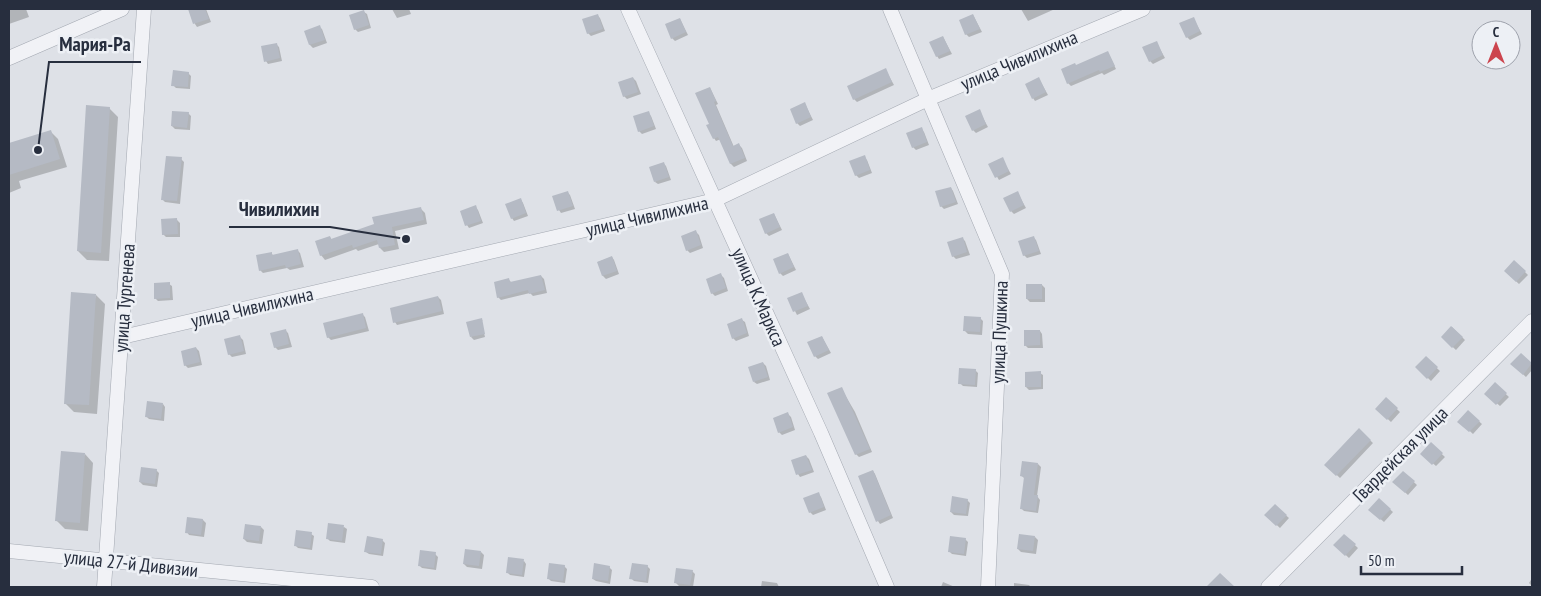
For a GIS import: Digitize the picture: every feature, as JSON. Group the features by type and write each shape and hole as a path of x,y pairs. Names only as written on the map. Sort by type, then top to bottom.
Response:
{"street":[{"path":"9,58 122,9"},
{"name":"улица Тургенева","path":"104,587 144,9"},
{"name":"улица К.Маркса","path":"628,9 825,442 887,587"},
{"name":"улица Пушкина","path":"890,9 1002,274 988,587"},
{"name":"улица Чивилихина","path":"122,338 715,200 928,99 1143,9"},
{"name":"Гвардейская улица","path":"1268,587 1532,321"},
{"name":"улица 27-й Дивизии","path":"9,551 372,587"}],"building":[{"path":"188,9 205,9 209,19 193,24"},
{"path":"364,10 369,25 354,30 349,15"},
{"path":"598,14 603,29 587,34 582,19"},
{"path":"973,14 980,29 965,35 959,20"},
{"path":"1194,17 1200,31 1186,38 1179,23"},
{"path":"680,18 686,32 671,39 665,24"},
{"path":"320,25 325,40 309,45 304,31"},
{"path":"943,36 950,51 936,57 929,42"},
{"path":"1157,41 1163,55 1149,62 1142,47"},
{"path":"277,43 280,58 264,62 261,46"},
{"path":"1108,51 1115,66 1100,72 1099,70 1067,84 1061,69 1075,63 1076,65"},
{"path":"886,68 892,82 853,100 847,86"},
{"path":"173,70 189,72 188,87 171,86"},
{"path":"633,77 638,92 623,97 618,82"},
{"path":"1039,77 1046,92 1032,99 1025,84"},
{"path":"710,87 716,101 714,102 733,146 739,143 745,158 730,164 718,137 713,139 706,125 709,124 695,93"},
{"path":"805,102 811,117 796,124 790,109"},
{"path":"86,105 110,107 101,253 77,251"},
{"path":"980,109 986,124 972,131 965,116"},
{"path":"172,111 189,112 187,128 171,126"},
{"path":"649,111 654,126 638,132 633,116"},
{"path":"922,127 927,142 912,148 906,133"},
{"path":"51,130 60,159 9,175 9,143"},
{"path":"865,155 870,170 855,176 849,161"},
{"path":"166,156 182,157 177,201 161,200"},
{"path":"1003,157 1009,171 995,178 988,164"},
{"path":"664,162 669,177 654,182 649,167"},
{"path":"951,187 956,202 940,207 935,191"},
{"path":"568,191 573,206 557,211 552,196"},
{"path":"1018,191 1024,205 1010,212 1003,198"},
{"path":"521,198 526,213 511,219 505,204"},
{"path":"476,205 481,221 465,226 460,211"},
{"path":"421,207 424,220 392,227 395,245 379,248 377,240 353,248 352,245 320,256 315,241 330,236 331,239 374,224 372,217"},
{"path":"774,213 780,227 765,234 759,219"},
{"path":"177,218 178,234 162,235 161,219"},
{"path":"696,230 701,245 686,251 681,236"},
{"path":"1034,236 1039,251 1023,256 1018,241"},
{"path":"963,237 967,252 952,257 947,242"},
{"path":"298,249 301,264 286,268 285,265 259,271 256,255 272,252 272,255"},
{"path":"788,253 794,267 779,274 773,259"},
{"path":"612,256 617,271 602,276 597,262"},
{"path":"1514,260 1526,271 1516,282 1504,271"},
{"path":"721,273 726,288 711,294 706,279"},
{"path":"541,275 545,290 529,294 528,290 497,298 494,282 509,278 510,282"},
{"path":"170,282 170,298 154,299 154,283"},
{"path":"1026,284 1042,284 1042,299 1026,299"},
{"path":"71,292 96,294 89,405 64,404"},
{"path":"802,292 808,306 793,312 787,298"},
{"path":"438,296 442,311 393,323 390,308"},
{"path":"363,313 366,328 327,338 323,323"},
{"path":"964,316 981,317 980,332 963,331"},
{"path":"482,318 485,334 470,337 466,322"},
{"path":"742,318 747,333 732,339 727,324"},
{"path":"1451,326 1463,337 1452,348 1441,337"},
{"path":"286,329 289,344 274,348 270,333"},
{"path":"1024,330 1040,330 1040,345 1024,346"},
{"path":"240,335 244,351 228,355 224,339"},
{"path":"822,336 829,350 814,357 807,342"},
{"path":"196,347 200,362 184,366 181,351"},
{"path":"1521,353 1532,363 1523,375 1510,364"},
{"path":"1426,356 1438,367 1427,379 1415,367"},
{"path":"763,362 768,377 753,382 748,367"},
{"path":"959,368 976,369 975,385 958,384"},
{"path":"1041,371 1041,387 1025,387 1025,372"},
{"path":"1495,382 1507,393 1496,405 1484,394"},
{"path":"842,387 870,449 855,455 827,393"},
{"path":"1386,397 1398,408 1387,420 1375,409"},
{"path":"147,401 163,403 161,419 145,417"},
{"path":"1468,410 1480,421 1469,432 1457,422"},
{"path":"788,412 793,427 778,433 773,418"},
{"path":"1359,428 1371,440 1336,476 1324,465"},
{"path":"1431,442 1443,453 1432,465 1420,454"},
{"path":"61,451 85,453 80,523 55,521"},
{"path":"806,455 812,470 796,475 791,460"},
{"path":"1022,461 1038,463 1034,495 1038,495 1036,511 1020,509 1024,477 1020,476"},
{"path":"141,467 157,469 155,484 139,482"},
{"path":"873,470 891,515 876,522 858,476"},
{"path":"1403,471 1415,481 1405,493 1392,482"},
{"path":"819,492 824,507 809,513 803,498"},
{"path":"952,496 968,499 966,514 950,512"},
{"path":"1379,498 1391,509 1380,520 1368,510"},
{"path":"1275,504 1287,515 1276,526 1264,515"},
{"path":"187,517 203,519 201,535 185,533"},
{"path":"328,523 344,525 342,541 326,539"},
{"path":"245,524 261,526 259,541 243,539"},
{"path":"296,530 312,532 310,548 294,546"},
{"path":"1019,534 1035,536 1033,551 1017,549"},
{"path":"1344,534 1356,544 1345,556 1333,545"},
{"path":"367,536 383,539 381,554 364,552"},
{"path":"950,536 966,538 964,554 948,552"},
{"path":"465,549 481,551 479,566 463,564"},
{"path":"420,550 436,552 434,568 418,566"},
{"path":"508,557 524,559 522,575 506,573"},
{"path":"549,563 565,565 563,581 547,579"},
{"path":"594,563 610,566 608,581 592,579"},
{"path":"632,563 648,565 646,581 629,579"},
{"path":"676,568 693,570 690,585 674,583"},
{"path":"1220,573 1235,587 1206,587"}],"place":[{"name":"Мария-Ра","path":"38,150"},
{"name":"Чивилихин","path":"406,239"}]}
